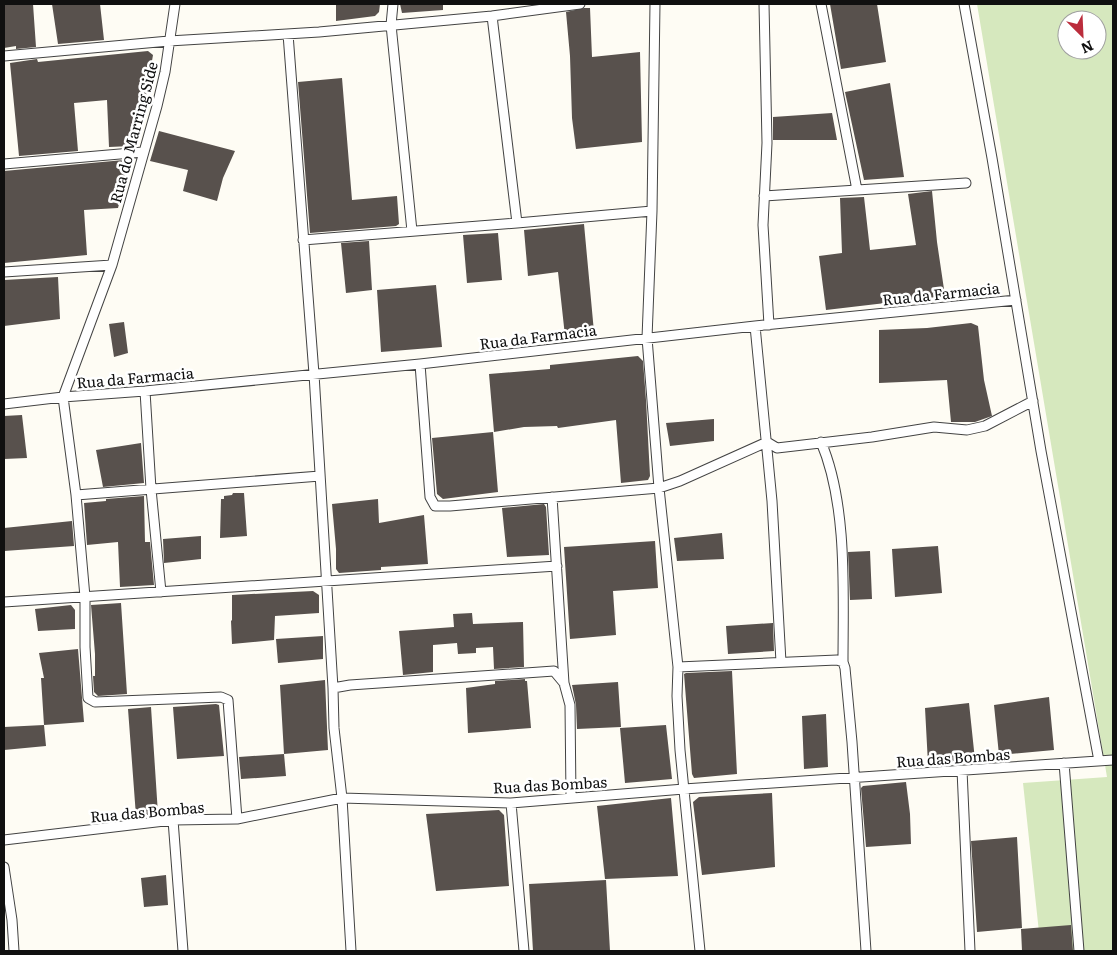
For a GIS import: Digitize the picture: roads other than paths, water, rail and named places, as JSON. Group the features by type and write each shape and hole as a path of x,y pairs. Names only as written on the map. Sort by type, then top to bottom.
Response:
{"street":[{"name":"Rua do Marring Side","path":"63,396 112,265 165,72 175,4"},
{"path":"394,4 391,25 412,232"},
{"path":"4,56 169,40 288,34 492,16 580,4"},
{"path":"655,4 648,338 659,488 678,667 677,696 684,789 700,951"},
{"path":"764,4 767,142 763,225 769,325"},
{"path":"821,4 857,190"},
{"path":"964,4 1033,401 1099,761"},
{"path":"492,16 517,224"},
{"path":"288,34 314,374 334,728 342,798 351,951"},
{"path":"4,164 144,152"},
{"path":"764,196 966,183"},
{"path":"303,240 517,224 652,211"},
{"path":"4,272 112,265"},
{"name":"Rua da Farmacia","path":"4,404 63,396 145,391 420,364 755,326 1016,300"},
{"path":"755,326 774,527 781,662"},
{"path":"420,364 430,497 435,506 659,488 680,481 767,442"},
{"path":"145,391 161,592"},
{"path":"63,396 76,495 85,597 88,698 95,702 221,697 228,700 237,819"},
{"path":"767,442 777,448 872,437 934,427 967,430 985,426 1033,401"},
{"path":"821,442 827,457 834,489 841,539 843,589 842,662 845,668 855,778 866,951"},
{"path":"76,495 320,476"},
{"path":"552,497 564,683 570,705 571,798"},
{"path":"4,602 557,566"},
{"path":"678,667 836,660 842,662"},
{"path":"333,688 350,685 554,671 564,683"},
{"name":"Rua das Bombas","path":"4,840 173,820 237,819 342,798 511,803 684,789 1113,760"},
{"path":"1064,763 1078,951"},
{"path":"962,770 970,951"},
{"path":"511,803 524,951"},
{"path":"173,820 183,951"},
{"path":"4,867 12,920 14,951"},
{"path":"4,914 12,920"}]}
